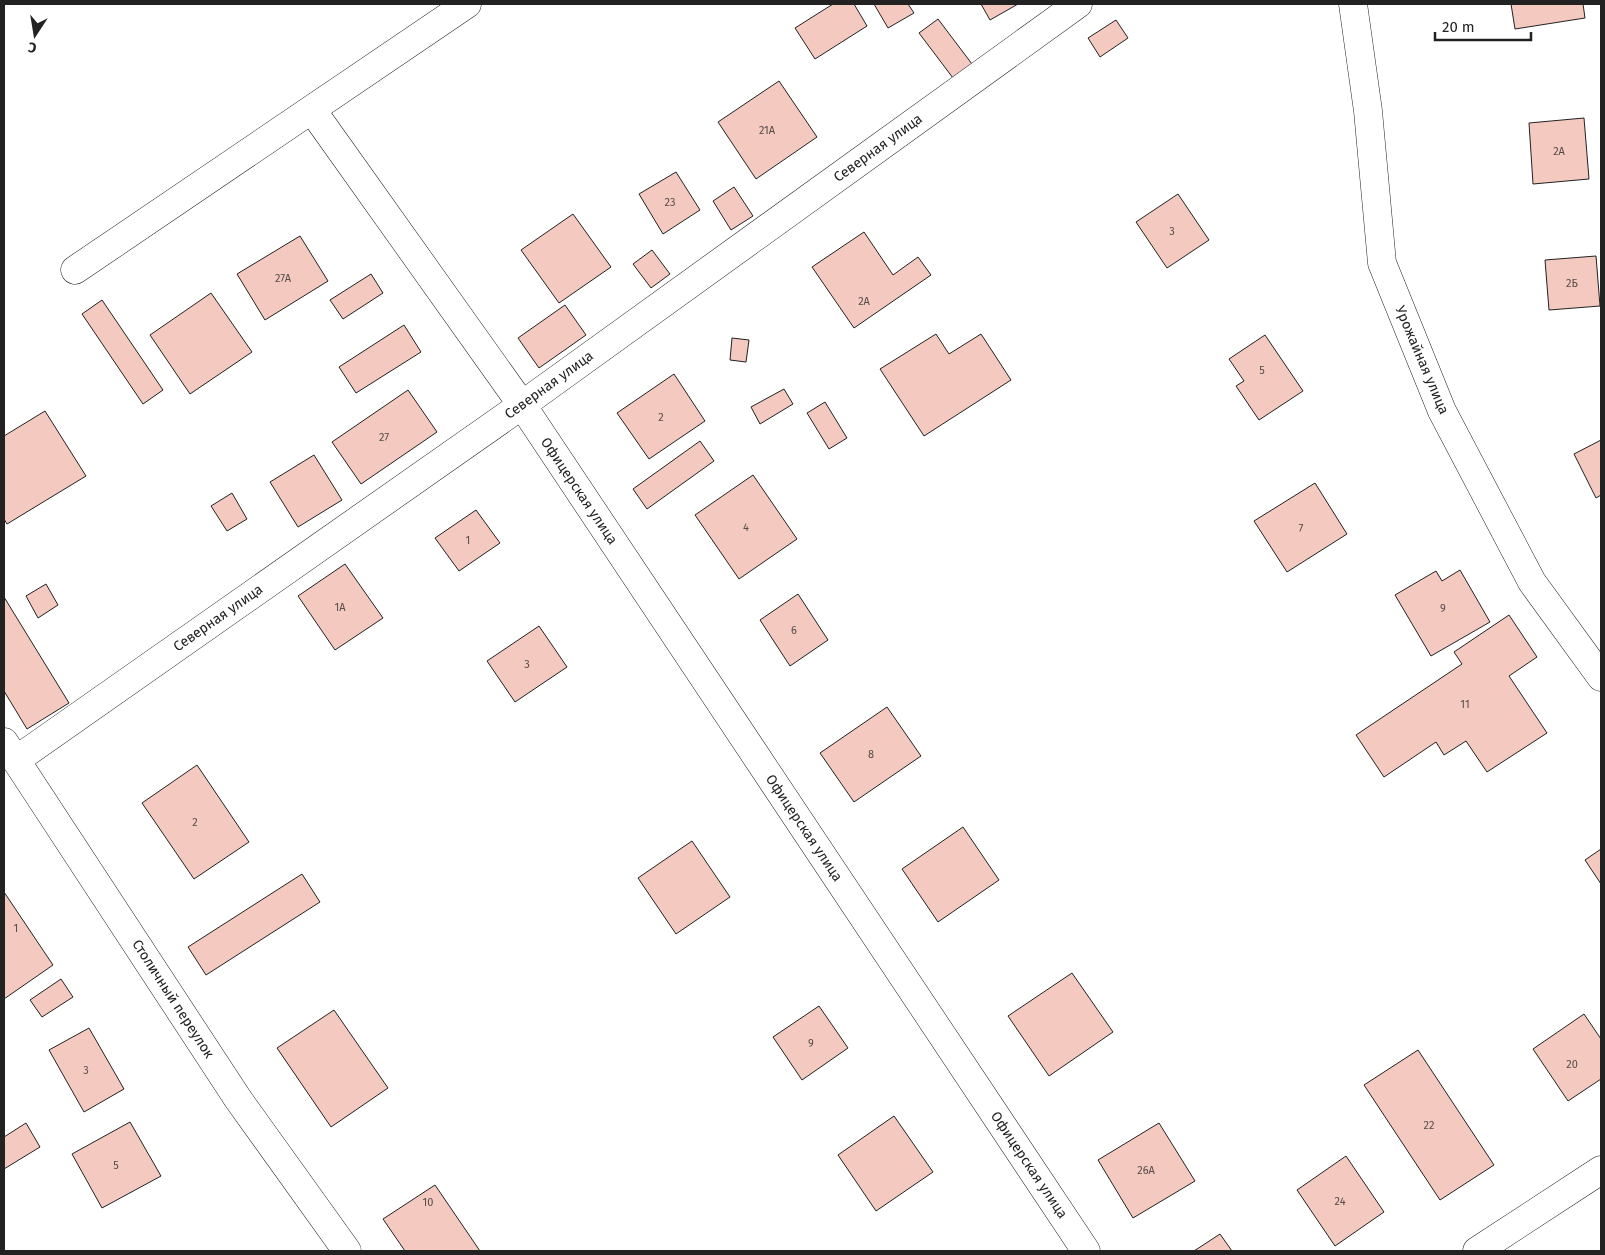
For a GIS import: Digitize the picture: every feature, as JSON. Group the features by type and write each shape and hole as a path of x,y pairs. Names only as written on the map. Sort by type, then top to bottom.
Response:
{"street":[{"path":"75,270 466,4"},
{"name":"Северная улица","path":"10,751 522,405 1078,4"},
{"name":"Урожайная улица","path":"1353,4 1368,112 1382,263 1442,411 1532,582 1601,677"},
{"name":"Офицерская улица","path":"312,110 522,405 1086,1251"},
{"name":"Столичный переулок","path":"10,751 238,1099 347,1251"},
{"path":"1477,1251 1601,1170"}],"building":[{"path":"833,4 854,4 867,26 815,59 795,28"},
{"path":"874,4 908,4 914,13 888,28"},
{"path":"981,4 1018,4 990,20"},
{"path":"1511,4 1583,4 1585,18 1515,29"},
{"path":"938,19 972,64 953,78 919,33"},
{"path":"1116,20 1128,38 1100,57 1088,38"},
{"path":"779,81 817,137 756,179 718,122"},
{"path":"1584,118 1589,179 1533,184 1529,123"},
{"path":"676,172 700,210 663,234 639,194"},
{"path":"734,187 753,216 731,230 713,201"},
{"path":"1178,194 1209,240 1167,268 1136,222"},
{"path":"573,214 611,267 559,303 521,250"},
{"path":"864,232 893,275 918,257 931,275 854,328 812,267"},
{"path":"300,236 328,281 265,320 237,274"},
{"path":"652,250 670,274 651,288 633,264"},
{"path":"1596,256 1600,306 1549,310 1545,260"},
{"path":"371,274 383,293 343,319 330,300"},
{"path":"211,293 252,352 190,394 150,335"},
{"path":"102,300 163,390 143,404 82,314"},
{"path":"565,305 586,335 539,368 518,338"},
{"path":"404,325 421,352 356,393 339,367"},
{"path":"936,334 949,354 981,334 1011,380 924,436 880,369"},
{"path":"1265,335 1303,391 1259,420 1236,386 1244,381 1229,359"},
{"path":"732,338 749,340 746,362 730,360"},
{"path":"674,374 705,421 649,459 617,413"},
{"path":"784,389 793,404 760,424 751,407"},
{"path":"408,390 437,432 361,484 332,442"},
{"path":"825,402 847,438 829,449 807,413"},
{"path":"45,411 86,476 7,524 4,519 4,436"},
{"path":"1601,440 1601,495 1596,498 1574,454"},
{"path":"700,441 714,461 647,509 633,489"},
{"path":"314,455 342,500 298,527 270,482"},
{"path":"753,475 797,539 739,579 695,515"},
{"path":"1315,483 1347,534 1287,572 1254,521"},
{"path":"232,493 247,519 227,531 211,506"},
{"path":"476,510 500,543 459,571 435,538"},
{"path":"345,564 383,618 335,650 298,596"},
{"path":"1460,570 1490,622 1431,656 1395,595 1436,571 1442,581"},
{"path":"46,584 58,605 38,618 26,596"},
{"path":"798,594 828,640 790,666 760,620"},
{"path":"4,597 69,703 27,729 4,691"},
{"path":"1509,615 1537,657 1509,676 1547,733 1487,772 1466,741 1444,755 1436,742 1384,777 1356,735 1462,664 1454,652"},
{"path":"539,626 567,667 515,702 487,661"},
{"path":"887,707 921,756 854,802 820,753"},
{"path":"197,765 249,842 194,879 142,803"},
{"path":"963,827 999,880 938,922 902,869"},
{"path":"692,841 730,897 676,934 638,878"},
{"path":"1601,849 1601,884 1585,860"},
{"path":"302,874 320,902 206,975 188,947"},
{"path":"4,892 53,965 4,999"},
{"path":"1072,973 1113,1032 1049,1076 1008,1016"},
{"path":"61,979 73,997 42,1017 30,1000"},
{"path":"819,1006 848,1048 802,1080 773,1037"},
{"path":"334,1010 388,1088 331,1127 277,1048"},
{"path":"1584,1014 1601,1039 1601,1079 1568,1101 1533,1049"},
{"path":"89,1028 124,1089 84,1112 49,1050"},
{"path":"1418,1050 1494,1165 1440,1200 1364,1085"},
{"path":"894,1116 933,1172 876,1211 838,1155"},
{"path":"130,1122 161,1176 102,1208 72,1154"},
{"path":"26,1123 40,1147 4,1169 4,1137"},
{"path":"1159,1123 1195,1181 1133,1218 1098,1160"},
{"path":"1346,1156 1384,1212 1335,1246 1297,1190"},
{"path":"435,1185 480,1251 405,1251 383,1219"},
{"path":"1220,1234 1232,1251 1194,1251"}]}
